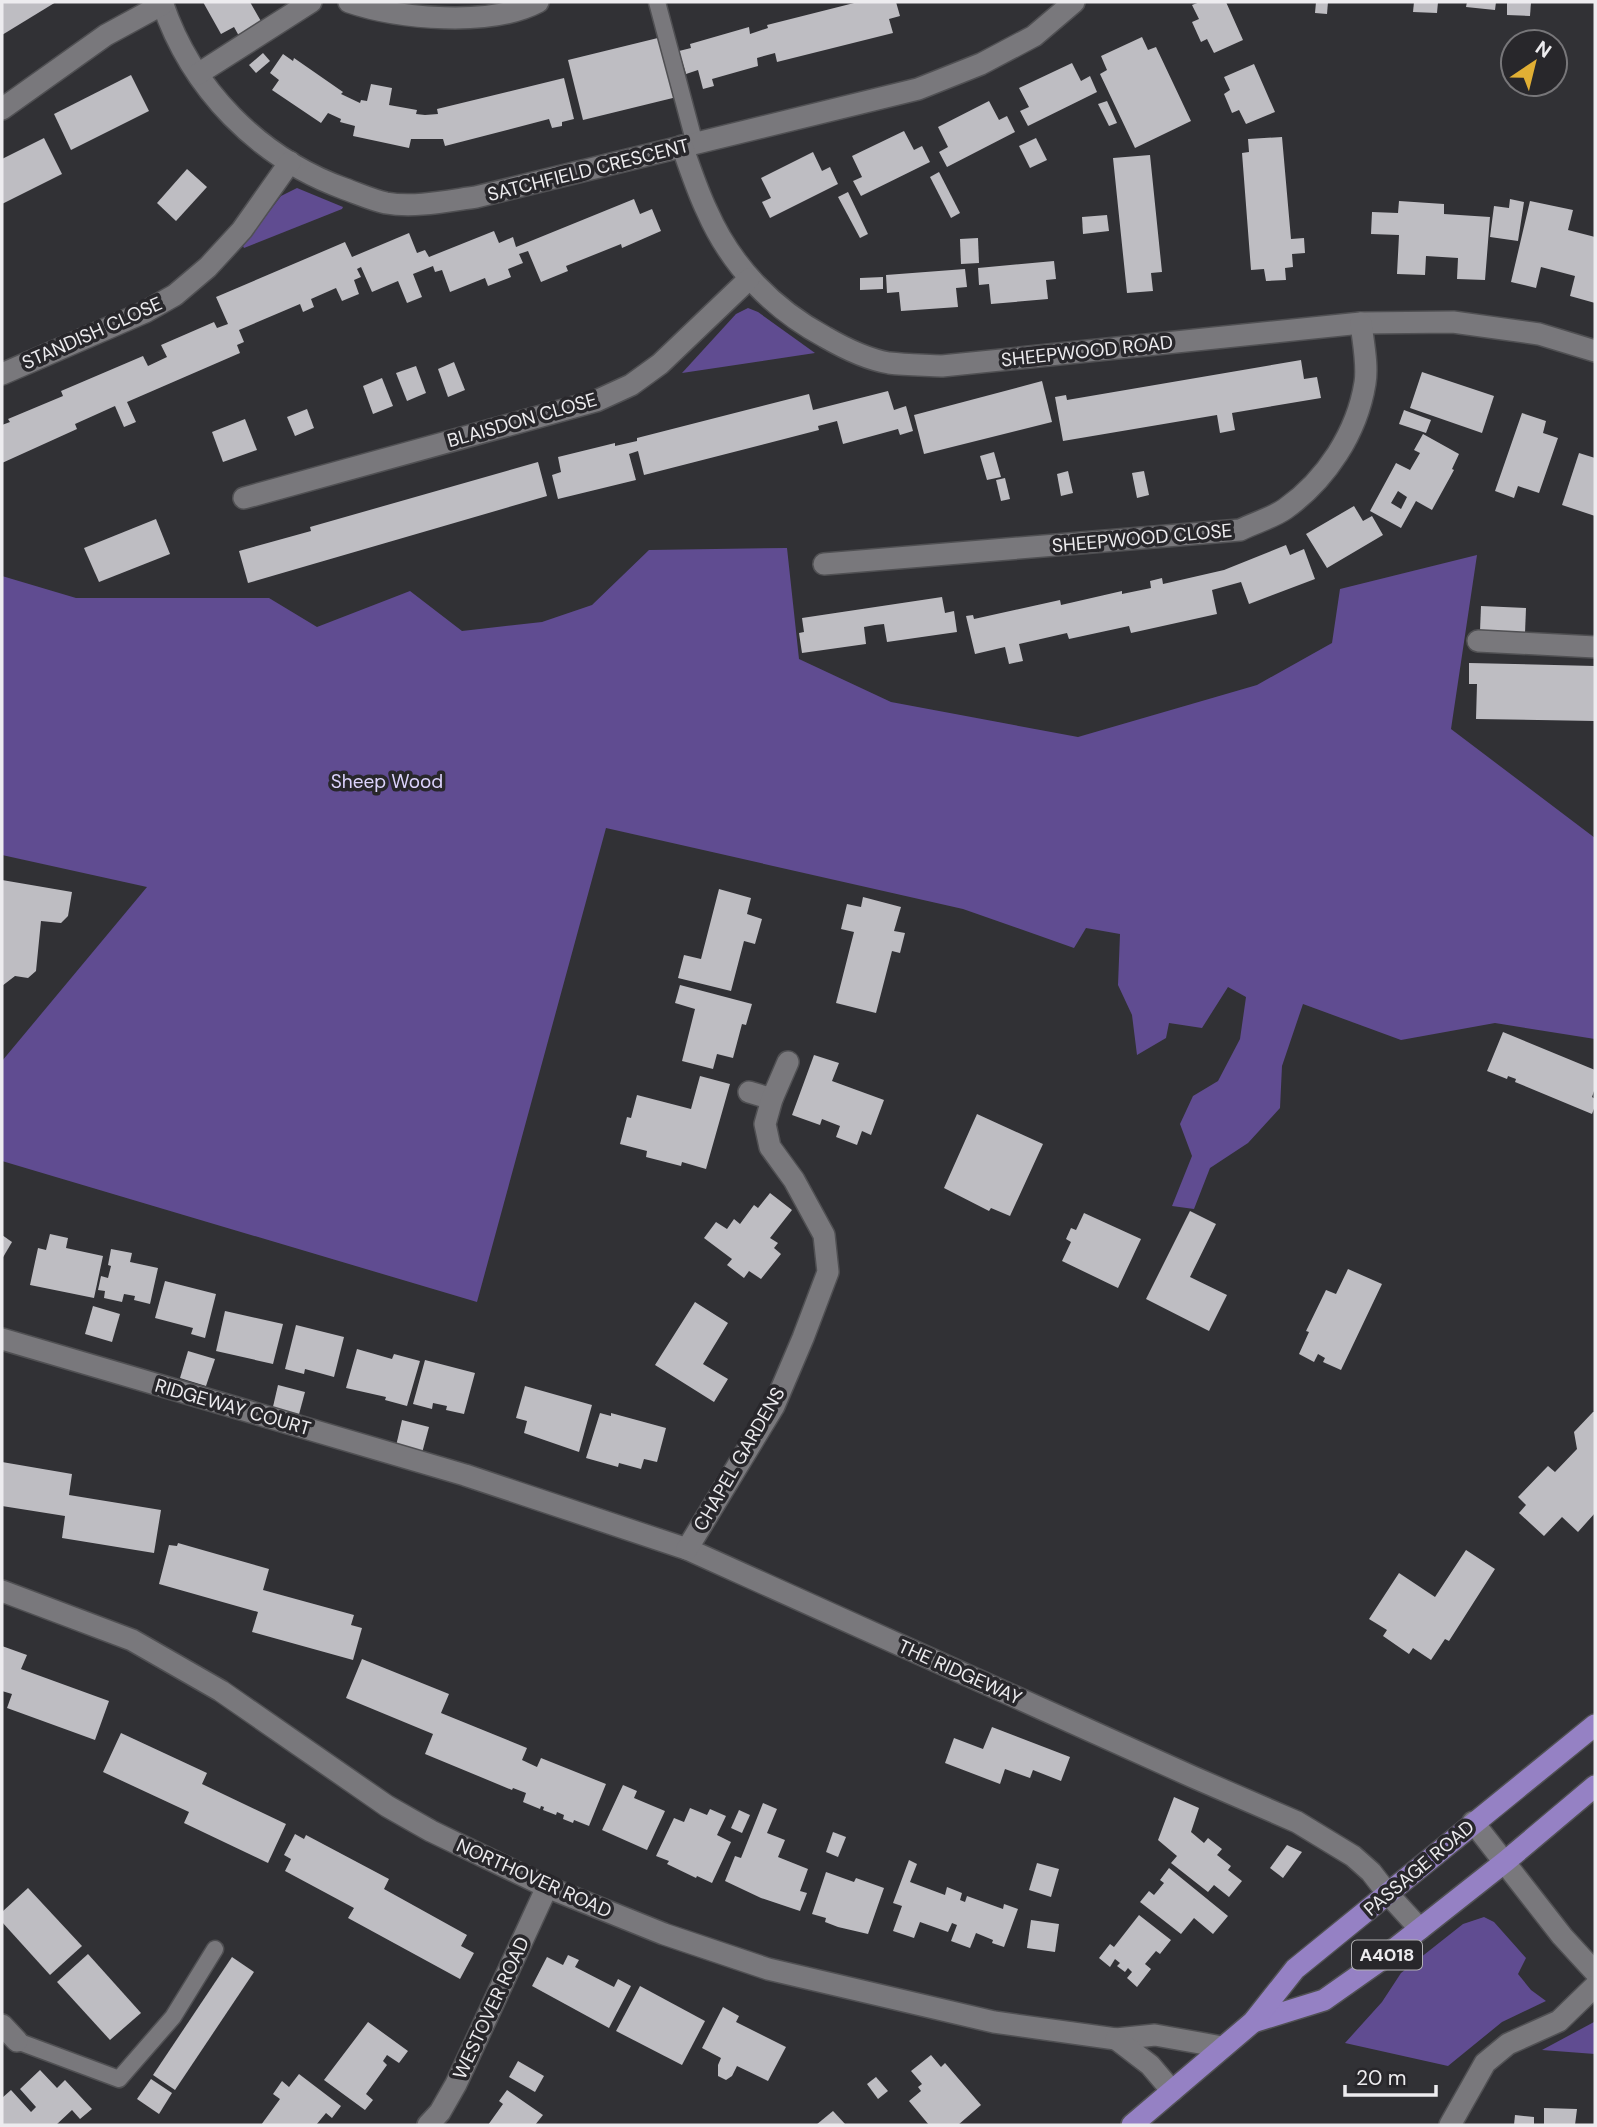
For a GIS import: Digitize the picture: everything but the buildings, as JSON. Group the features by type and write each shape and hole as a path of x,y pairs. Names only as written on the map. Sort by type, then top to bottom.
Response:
{"main road":[{"name":"PASSAGE ROAD","path":"1132,2125 1253,2022 1296,1969 1595,1725"},
{"name":"PASSAGE ROAD","path":"1253,2022 1324,2000 1420,1929 1595,1786"}],"street":[{"path":"198,74 311,2"},
{"path":"349,2 391,12 471,18 501,16 526,9 538,2"},
{"name":"SATCHFIELD CRESCENT","path":"162,3 181,47 198,74 228,113 251,136 316,178 371,199 387,203 428,203 476,197 918,89 981,64 1034,36 1074,2"},
{"path":"2,109 106,36 162,3"},
{"name":"SHEEPWOOD ROAD","path":"689,145 707,213 749,279 771,300 809,328 850,351 887,362 942,366 1362,323 1453,322 1538,334 1595,351"},
{"name":"STANDISH CLOSE","path":"2,374 145,312 175,295 208,267 242,230 290,162"},
{"name":"BLAISDON CLOSE","path":"255,501 596,401 631,386 660,365 749,279"},
{"name":"SHEEPWOOD CLOSE","path":"824,564 1240,530 1283,510 1317,481 1338,453 1356,418 1366,381 1362,323"},
{"path":"1478,642 1595,647"},
{"name":"CHAPEL GARDENS","path":"687,1549 774,1406 828,1272 824,1236 794,1180 770,1147 765,1124 772,1099 788,1062"},
{"path":"749,1092 772,1099"},
{"name":"RIDGEWAY COURT","path":"2,1339 465,1475"},
{"name":"THE RIDGEWAY","path":"465,1475 687,1549 1297,1822 1353,1856 1371,1872 1420,1929"},
{"name":"NORTHOVER ROAD","path":"2,1591 132,1640 221,1691 387,1806 488,1860 664,1934 768,1969 994,2022 1116,2039 1155,2035 1222,2047"},
{"path":"1473,1822 1506,1861 1562,1937 1595,1972"},
{"name":"WESTOVER ROAD","path":"428,2125 440,2112 456,2084 547,1887"},
{"path":"1450,2125 1485,2063 1508,2045 1559,2021 1595,1986"},
{"path":"2,2025 17,2041"},
{"name":"NORTHOVER ROAD","path":"1116,2039 1150,2065 1172,2091"}],"lane":[{"path":"657,2 689,145"},
{"path":"17,2041 119,2079 173,2017 215,1949"}],"green space":[{"path":"297,188 343,207 244,248 281,196"},
{"path":"748,308 758,312 815,353 682,373 736,314"},
{"name":"Sheep Wood","path":"787,548 799,659 891,702 1078,737 1257,685 1332,643 1340,589 1477,555 1451,729 1595,838 1595,1039 1495,1023 1401,1040 1303,1004 1282,1066 1280,1108 1248,1143 1210,1168 1194,1209 1172,1206 1192,1156 1180,1124 1193,1096 1218,1081 1240,1039 1246,997 1228,987 1202,1028 1169,1023 1166,1038 1137,1055 1132,1015 1118,985 1120,934 1086,928 1074,948 963,909 606,828 477,1302 2,1161 2,1061 147,887 2,855 2,576 76,598 269,598 317,627 410,591 462,631 542,622 592,605 649,550"},
{"path":"1484,1917 1494,1922 1526,1958 1518,1974 1531,1990 1546,2001 1502,2022 1448,2066 1345,2043 1382,2002 1401,1973 1463,1924"},
{"path":"1594,2022 1595,2054 1542,2050"}]}
